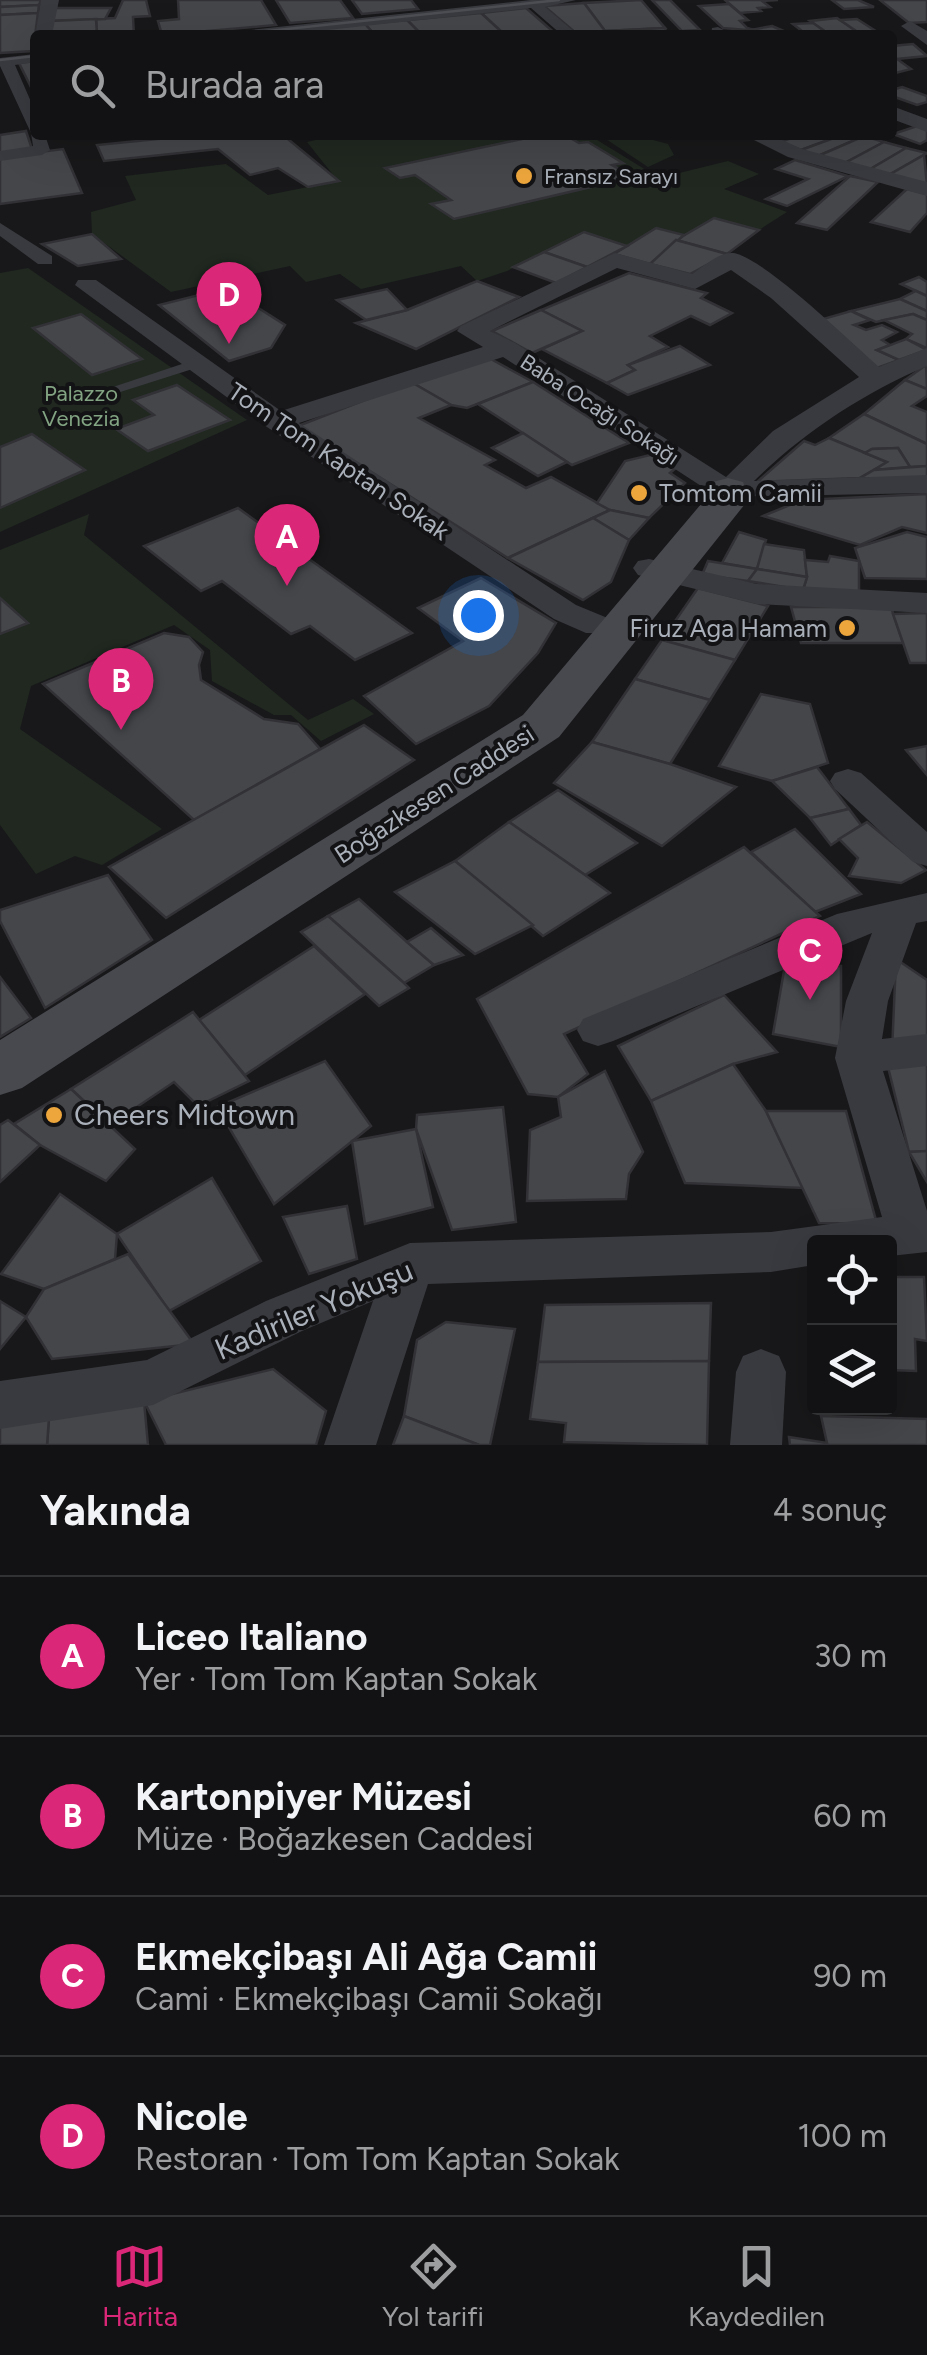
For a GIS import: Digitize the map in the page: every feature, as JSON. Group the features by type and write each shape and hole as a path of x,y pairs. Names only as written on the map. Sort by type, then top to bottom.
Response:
{"main road":[{"name":"Boğazkesen Caddesi","path":"0,1043 206,913 422,785 511,725 542,696 598,626 728,499 728,491"},
{"name":"Boğazkesen Caddesi","path":"0,1072 541,726 580,682 656,570"}],"street":[{"path":"44,30 50,0"},
{"path":"324,30 569,0"},
{"path":"534,4 564,30"},
{"path":"918,25 927,40"},
{"path":"30,59 3,62 30,119"},
{"path":"897,114 927,106"},
{"path":"897,114 927,126"},
{"path":"0,156 42,150 39,140"},
{"path":"765,140 795,153 927,188"},
{"path":"0,228 45,260"},
{"name":"Baba Ocağı Sokağı","path":"728,491 506,348 470,331 615,260 695,282 731,260 780,293 876,378"},
{"name":"Tom Tom Kaptan Sokak","path":"87,285 277,421 565,612 598,626"},
{"path":"277,421 506,348"},
{"path":"728,491 783,437 876,378 927,356"},
{"path":"728,491 927,484"},
{"path":"656,570 757,594 927,603"},
{"path":"848,781 927,853"},
{"path":"598,1030 850,924 914,910"},
{"path":"893,1235 918,1232 857,1058 867,1000 914,910"},
{"path":"857,1058 927,1050"},
{"name":"Kadiriler Yokuşu","path":"0,1405 153,1382 284,1316 410,1264 771,1252 807,1247"},
{"path":"350,1445 410,1264"},
{"path":"756,1445 761,1372"}],"lane":[{"path":"87,398 196,363"}],"green space":[{"path":"597,140 659,178 728,161 759,174 724,189 787,212 759,230 714,218 684,235 656,228 627,246 584,232 507,271 477,281 461,266 361,289 340,274 306,282 290,266 171,292 92,234 91,212 136,200 125,176 226,164 268,195 338,181 307,142"},
{"path":"608,140 668,144 674,155 648,167"},
{"name":"Palazzo Venezia","path":"28,268 247,420 0,532 0,273"},
{"path":"89,514 84,535 308,720 353,699 374,714 321,741 291,715 274,715 212,681 210,650 174,625 31,686 20,729 162,829 102,865 75,856 36,874 0,825 0,550"}],"building":[{"path":"0,0 41,0 39,5 0,7"},
{"path":"123,0 146,0 150,16 133,17 134,30 97,30 96,19 115,18"},
{"path":"178,0 261,0 276,25 161,30 158,21 179,19"},
{"path":"276,0 340,0 353,18 290,23"},
{"path":"352,0 411,0 418,9 362,14"},
{"path":"641,0 665,28 604,30 584,3"},
{"path":"652,0 670,0 700,30 681,30"},
{"path":"725,0 778,0 762,1 770,7 758,8 761,11 740,13"},
{"path":"832,0 858,0 874,7 844,9"},
{"path":"880,0 927,0 927,22 909,23"},
{"path":"584,3 604,30 572,30 544,6"},
{"path":"729,4 748,20 740,21 754,30 723,28 699,6"},
{"path":"39,5 38,13 0,15 0,7"},
{"path":"55,8 111,8 105,19 49,21"},
{"path":"526,8 551,30 500,30 481,13"},
{"path":"38,13 36,30 30,30 30,51 0,53 0,15"},
{"path":"481,13 500,30 417,30 407,20"},
{"path":"837,18 855,30 823,30 810,21"},
{"path":"96,19 97,30 48,30 49,21"},
{"path":"857,19 874,30 855,30 840,20"},
{"path":"407,20 417,30 370,30 365,24"},
{"path":"813,23 823,30 801,30 793,24"},
{"path":"365,24 370,30 318,30"},
{"path":"913,44 927,56 897,59 897,46"},
{"path":"897,59 911,69 897,73"},
{"path":"30,62 30,85 19,63"},
{"path":"897,88 927,96 927,102 917,105 897,98"},
{"path":"917,126 927,130 927,140 920,144 897,133"},
{"path":"26,131 32,149 0,153 0,135"},
{"path":"148,140 289,140 339,181 308,187 278,168 250,175 218,149 104,161 97,145"},
{"name":"Fransız Sarayı","path":"517,140 574,140 588,142 623,163 612,165 634,177 454,219 431,204 451,200 415,175 400,178 385,168"},
{"path":"786,140 828,140 801,150 780,142"},
{"path":"828,140 855,140 818,156 801,150"},
{"path":"855,140 884,142 843,164 818,156"},
{"path":"884,142 906,148 867,171 843,164"},
{"path":"906,148 927,153 887,176 867,171"},
{"path":"63,149 82,193 0,204 0,157"},
{"path":"924,155 927,185 887,176"},
{"path":"795,160 848,176 787,206 766,199 808,179 776,169"},
{"path":"850,176 878,182 827,230 797,223"},
{"path":"907,189 927,194 927,213 910,232 871,222"},
{"path":"714,218 759,230 727,254 676,240"},
{"path":"656,228 684,235 650,264 614,254"},
{"path":"584,232 627,246 587,267 544,252"},
{"path":"92,234 121,259 78,266 42,244"},
{"path":"676,240 727,254 690,274 650,264"},
{"path":"544,252 587,267 556,283 513,267"},
{"path":"629,273 707,293 701,298 732,313 710,325 691,316 650,336 668,347 628,365 635,370 607,383 542,349 582,331 541,310"},
{"path":"919,277 927,282 927,296 901,284"},
{"path":"477,281 519,297 416,349 356,323 407,310"},
{"path":"387,289 407,310 366,320 337,300"},
{"path":"916,291 927,296 927,311 900,299"},
{"path":"211,292 241,297 285,325 271,348 229,361 159,305"},
{"path":"900,299 927,311 927,320 913,314 876,322 851,311"},
{"path":"541,310 582,331 532,353 492,331"},
{"path":"851,311 870,320 854,325 866,330 882,325 897,332 882,340 890,345 877,350 899,360 877,368 823,319"},
{"path":"81,314 142,359 92,375 33,328"},
{"path":"913,314 927,320 927,348 906,339 912,334 884,320"},
{"path":"906,339 927,350 899,360 877,350"},
{"path":"680,346 710,365 628,395 607,383 635,370 628,365"},
{"path":"489,358 533,382 467,408 451,405 411,382"},
{"path":"926,365 927,389 905,380"},
{"path":"905,380 927,389 927,396 912,406 927,412 927,444 864,414"},
{"path":"411,382 451,405 419,418 495,460 485,465 526,488 551,477 610,510 508,558 298,426"},
{"path":"533,382 629,443 572,465 478,404"},
{"path":"177,385 230,420 148,451 116,429 154,415 133,400"},
{"path":"864,414 927,444 927,466 910,467 898,448 865,453 829,438"},
{"path":"523,433 567,462 538,476 492,448"},
{"path":"32,434 85,470 0,508 0,447"},
{"path":"829,438 887,462 860,478 757,482 804,441 815,445"},
{"path":"898,448 910,467 874,470 887,462 865,453 872,449"},
{"name":"Tomtom Camii","path":"654,454 676,468 670,473 685,483 649,518 610,510 597,503 625,461"},
{"path":"927,466 927,480 860,478 874,470"},
{"path":"927,494 927,533 902,527 860,545 763,516 802,500"},
{"path":"238,508 412,633 355,660 310,626 291,634 222,581 201,591 144,546"},
{"path":"610,510 649,518 629,540 593,518"},
{"path":"593,518 629,540 611,582 583,600 508,558"},
{"path":"739,532 766,540 757,569 722,563"},
{"path":"907,532 927,537 927,579 865,578 855,548"},
{"path":"764,544 804,550 807,577 757,569"},
{"path":"830,556 859,561 859,594 803,590 807,577 805,560 828,562"},
{"path":"708,561 757,569 748,581 702,575"},
{"path":"757,569 807,577 803,590 748,581"},
{"path":"481,578 556,623 538,653 489,706 416,744 364,696 463,641 418,608"},
{"path":"698,588 768,606 735,660 662,640"},
{"path":"0,598 28,623 0,634"},
{"name":"Firuz Aga Hamam","path":"791,607 891,607 903,643 801,643"},
{"path":"927,613 927,663 910,663 893,614"},
{"path":"164,633 189,637 203,652 199,665 201,680 264,719 298,724 320,749 194,820 43,684"},
{"path":"662,640 735,660 710,700 635,679"},
{"path":"635,679 710,700 670,764 592,742"},
{"path":"761,694 810,704 828,763 772,781 719,766"},
{"path":"364,725 414,760 166,918 109,867"},
{"path":"592,742 736,787 662,846 554,783"},
{"path":"927,746 927,775 906,750"},
{"path":"817,767 849,809 810,818 772,781"},
{"path":"558,790 637,843 585,875 509,822"},
{"path":"849,809 861,825 831,845 810,818"},
{"path":"509,822 610,893 543,936 455,861"},
{"path":"867,822 926,870 901,883 849,876 858,858 839,839"},
{"path":"795,829 861,894 815,912 751,852"},
{"path":"744,847 820,916 564,1034 588,1074 558,1097 528,1094 477,999"},
{"path":"455,861 533,925 475,954 395,892"},
{"path":"108,875 152,940 45,1008 0,921 0,910"},
{"path":"359,899 434,965 404,983 328,916"},
{"path":"328,916 409,988 379,1006 301,932"},
{"path":"431,928 463,955 434,965 407,942"},
{"path":"314,946 365,994 245,1075 199,1020"},
{"path":"896,959 927,980 927,1045 892,1052"},
{"path":"785,965 841,966 841,1047 773,1034"},
{"path":"0,977 31,1018 0,1037"},
{"path":"724,995 777,1052 733,1064 651,1101 618,1046"},
{"path":"193,1012 249,1081 198,1106 174,1082 110,1125 71,1089"},
{"path":"927,1060 927,1151 909,1152 888,1067"},
{"path":"325,1061 371,1126 274,1204 217,1107"},
{"path":"733,1064 766,1111 803,1188 685,1183 651,1101"},
{"path":"605,1071 643,1152 629,1174 626,1199 527,1201 530,1130 561,1117 558,1097"},
{"path":"71,1089 135,1149 106,1181 40,1145 14,1124"},
{"path":"503,1107 516,1222 452,1230 416,1129 417,1115"},
{"path":"766,1111 846,1111 877,1224 819,1223"},
{"path":"8,1120 40,1145 0,1182 0,1125"},
{"path":"416,1129 433,1207 365,1224 352,1141"},
{"path":"927,1151 927,1182 909,1152"},
{"path":"212,1178 261,1261 169,1311 117,1234"},
{"path":"60,1194 117,1234 115,1259 44,1289 1,1274"},
{"path":"347,1206 357,1259 309,1274 283,1217"},
{"path":"128,1254 194,1344 52,1359 26,1317 44,1289"},
{"path":"897,1277 924,1277 927,1341 915,1339 916,1371 897,1370"},
{"path":"0,1301 26,1317 0,1349"},
{"path":"711,1303 709,1361 538,1362 545,1305"},
{"path":"446,1322 515,1329 490,1445 479,1445 404,1416 417,1340"},
{"path":"709,1361 707,1445 564,1442 566,1423 530,1419 538,1362"},
{"path":"273,1369 326,1411 316,1445 166,1445 144,1401"},
{"path":"144,1401 148,1445 47,1445 49,1418"},
{"path":"404,1416 479,1445 393,1445"},
{"path":"821,1416 927,1419 927,1445 790,1445 789,1437 827,1443"},
{"path":"49,1418 47,1445 0,1445 0,1421"}],"tram line":[{"path":"277,30 559,0"},
{"path":"0,60 30,57"}],"place":[{"name":"Fransız Sarayı","path":"524,176"},
{"name":"Nicole","path":"229,344"},
{"name":"Tomtom Camii","path":"639,493"},
{"name":"Liceo Italiano","path":"287,586"},
{"name":"Firuz Aga Hamam","path":"847,628"},
{"name":"Kartonpiyer Müzesi","path":"121,730"},
{"name":"Ekmekçibaşı Ali Ağa Camii","path":"810,1000"},
{"name":"Cheers Midtown","path":"54,1115"}]}
